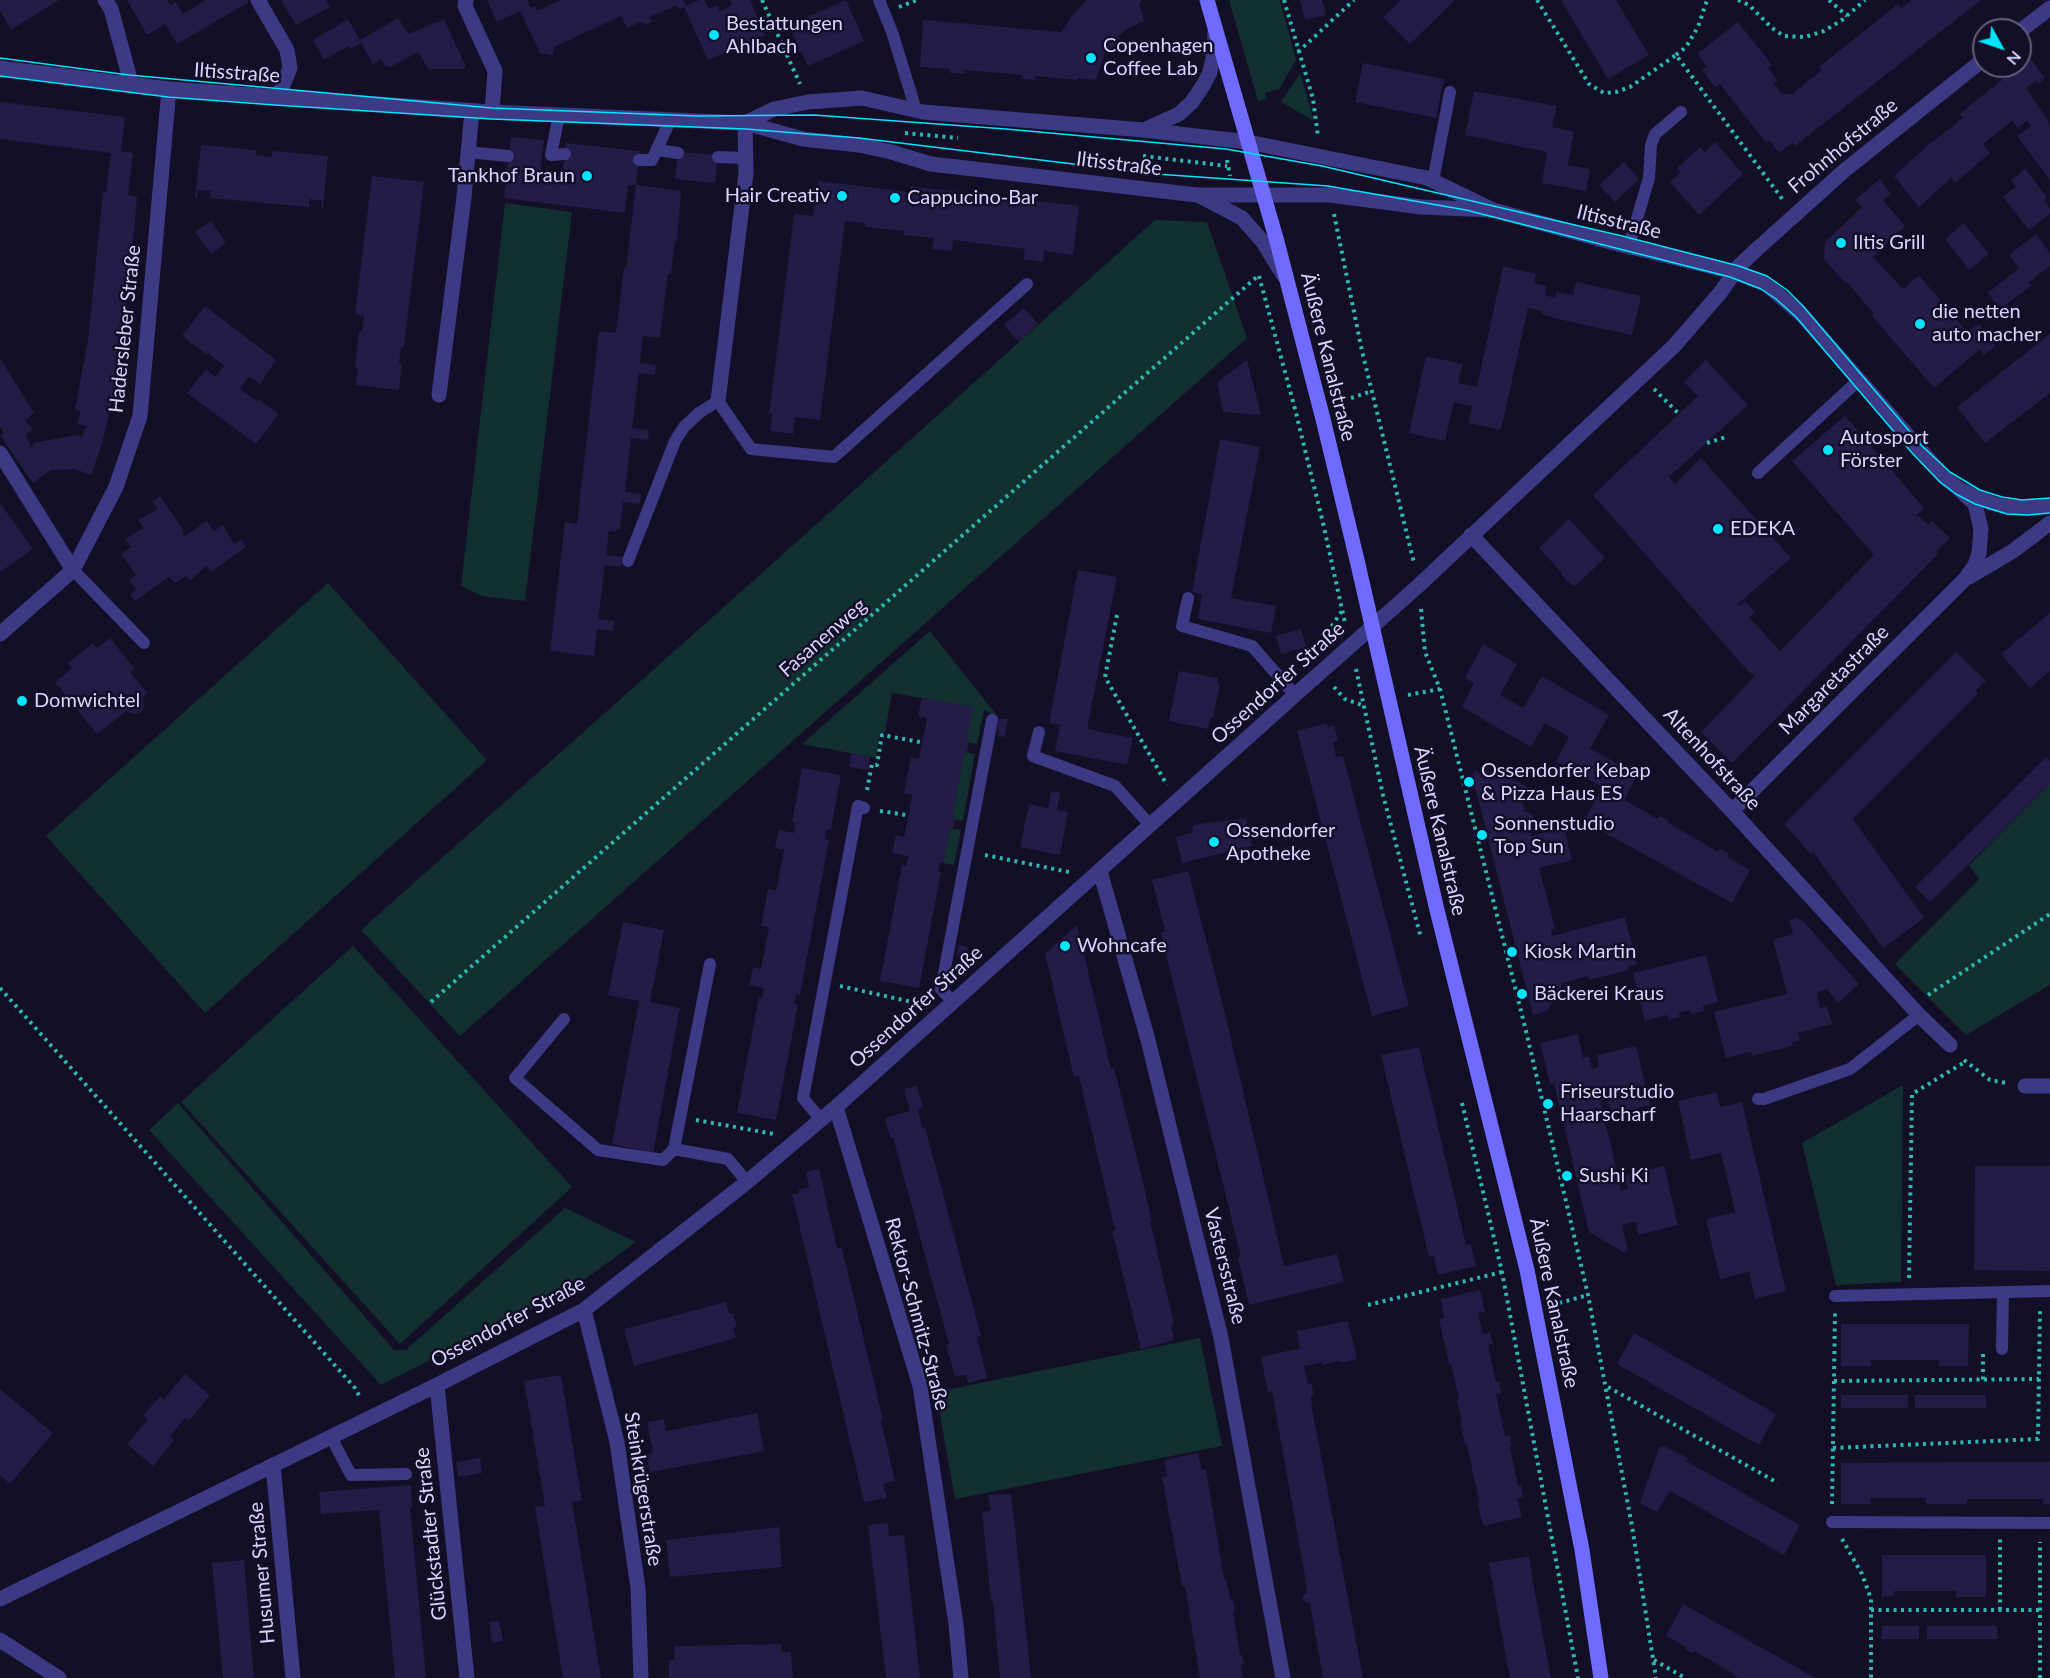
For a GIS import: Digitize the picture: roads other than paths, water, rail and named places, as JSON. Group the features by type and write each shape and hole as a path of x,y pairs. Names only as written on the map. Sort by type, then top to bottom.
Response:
{"main road":[{"name":"Äußere Kanalstraße","path":"1207,0 1264,195 1326,430 1436,906 1536,1310 1582,1550 1601,1678"}],"street":[{"path":"105,0 111,9 129,75 129,84"},
{"path":"258,0 287,50 290,68 278,97"},
{"path":"465,0 465,6 495,71 492,112"},
{"path":"2032,22 2050,8"},
{"path":"1144,130 1179,114 1192,102 1210,72 1214,53 1215,28"},
{"name":"Iltisstraße","path":"0,68 169,89 472,111 745,123 802,139 859,145 931,164 1197,195 1330,195 1421,207 1493,210"},
{"name":"Frohnhofstraße","path":"1734,272 1845,171 1972,69"},
{"name":"Hadersleber Straße","path":"0,634 74,570 116,486 140,416 169,89"},
{"name":"Iltisstraße","path":"745,123 774,109 808,102 862,98 916,110 1144,130 1248,142 1427,178 1493,210 1734,272"},
{"path":"439,395 472,111"},
{"path":"718,401 746,173 745,123"},
{"path":"1197,195 1242,218 1263,242 1287,281"},
{"name":"Ossendorfer Straße","path":"0,1599 437,1385 584,1310 747,1182 836,1107 1417,587 1674,346 1720,293 1734,272"},
{"name":"Margaretastraße","path":"1732,811 1966,578 1975,565 1979,553 1981,529 1975,504 1945,478 1918,449 1803,316 1766,284 1734,272"},
{"path":"0,453 74,570"},
{"name":"Margaretastraße","path":"1959,489 1978,498 2008,507 2028,508 2050,505"},
{"name":"Margaretastraße","path":"1966,578 2013,551 2050,523"},
{"name":"Altenhofstraße","path":"1471,535 1732,811 1915,1011 1950,1045"},
{"name":"Vastersstraße","path":"1100,871 1148,1040 1221,1338 1282,1678"},
{"path":"2025,1086 2050,1086"},
{"name":"Rektor-Schmitz-Straße","path":"836,1107 920,1386 956,1624 961,1678"},
{"name":"Steinkrügerstraße","path":"584,1310 617,1442 638,1588 641,1678"},
{"name":"Glückstadter Straße","path":"437,1385 467,1678"},
{"name":"Husumer Straße","path":"273,1465 292,1678"},
{"path":"0,1640 58,1678"}],"lane":[{"path":"879,0 892,32 916,110"},
{"path":"1433,181 1450,92"},
{"path":"1629,246 1649,178 1651,145 1655,134 1681,112"},
{"path":"559,115 547,154 565,154"},
{"path":"639,160 652,160 667,127 668,119"},
{"path":"657,150 678,153"},
{"path":"468,152 508,156"},
{"path":"718,157 746,158"},
{"path":"628,561 675,441 684,427 699,413 718,401 751,449 834,457 1027,284"},
{"path":"1758,473 1859,380"},
{"path":"74,570 144,643"},
{"path":"1188,598 1182,626 1252,646 1295,695"},
{"path":"953,1002 940,989 992,720"},
{"path":"1039,732 1033,756 1115,786 1150,825"},
{"path":"821,1120 803,1098 858,806 864,808"},
{"path":"564,1019 515,1078 598,1150 663,1160 674,1149 710,964"},
{"path":"1758,1099 1764,1099 1850,1069 1915,1011"},
{"path":"674,1149 728,1159 747,1182"},
{"path":"1835,1296 2045,1291"},
{"path":"2002,1348 2003,1292"},
{"path":"331,1437 351,1475 406,1474"},
{"path":"1832,1522 2045,1523"}],"tram line":[{"path":"0,58 129,75 492,108 697,116 814,115 1006,129 1226,149 1322,166 1622,236 1739,266 1767,276 1787,290 1803,306 1922,446 1950,472 1980,490 2002,497 2022,500 2050,498"},
{"path":"0,76 168,97 275,105 492,119 746,129 859,138 1156,174 1328,186 1466,210 1730,277 1761,289 1796,317 1913,454 1940,482 1975,504 2007,514 2050,513"}],"place":[{"name":"Bestattungen Ahlbach","path":"714,35"},
{"name":"Copenhagen Coffee Lab","path":"1091,58"},
{"name":"Tankhof Braun","path":"587,176"},
{"name":"Hair Creativ","path":"842,196"},
{"name":"Cappucino-Bar","path":"895,198"},
{"name":"Iltis Grill","path":"1841,243"},
{"name":"die netten auto macher","path":"1920,324"},
{"name":"Autosport Förster","path":"1828,450"},
{"name":"EDEKA","path":"1718,529"},
{"name":"Domwichtel","path":"22,701"},
{"name":"Ossendorfer Kebap & Pizza Haus ES","path":"1469,782"},
{"name":"Sonnenstudio Top Sun","path":"1482,835"},
{"name":"Ossendorfer Apotheke","path":"1214,842"},
{"name":"Wohncafe","path":"1065,946"},
{"name":"Kiosk Martin","path":"1512,952"},
{"name":"Bäckerei Kraus","path":"1522,994"},
{"name":"Friseurstudio Haarscharf","path":"1548,1104"},
{"name":"Sushi Ki","path":"1567,1176"}]}
